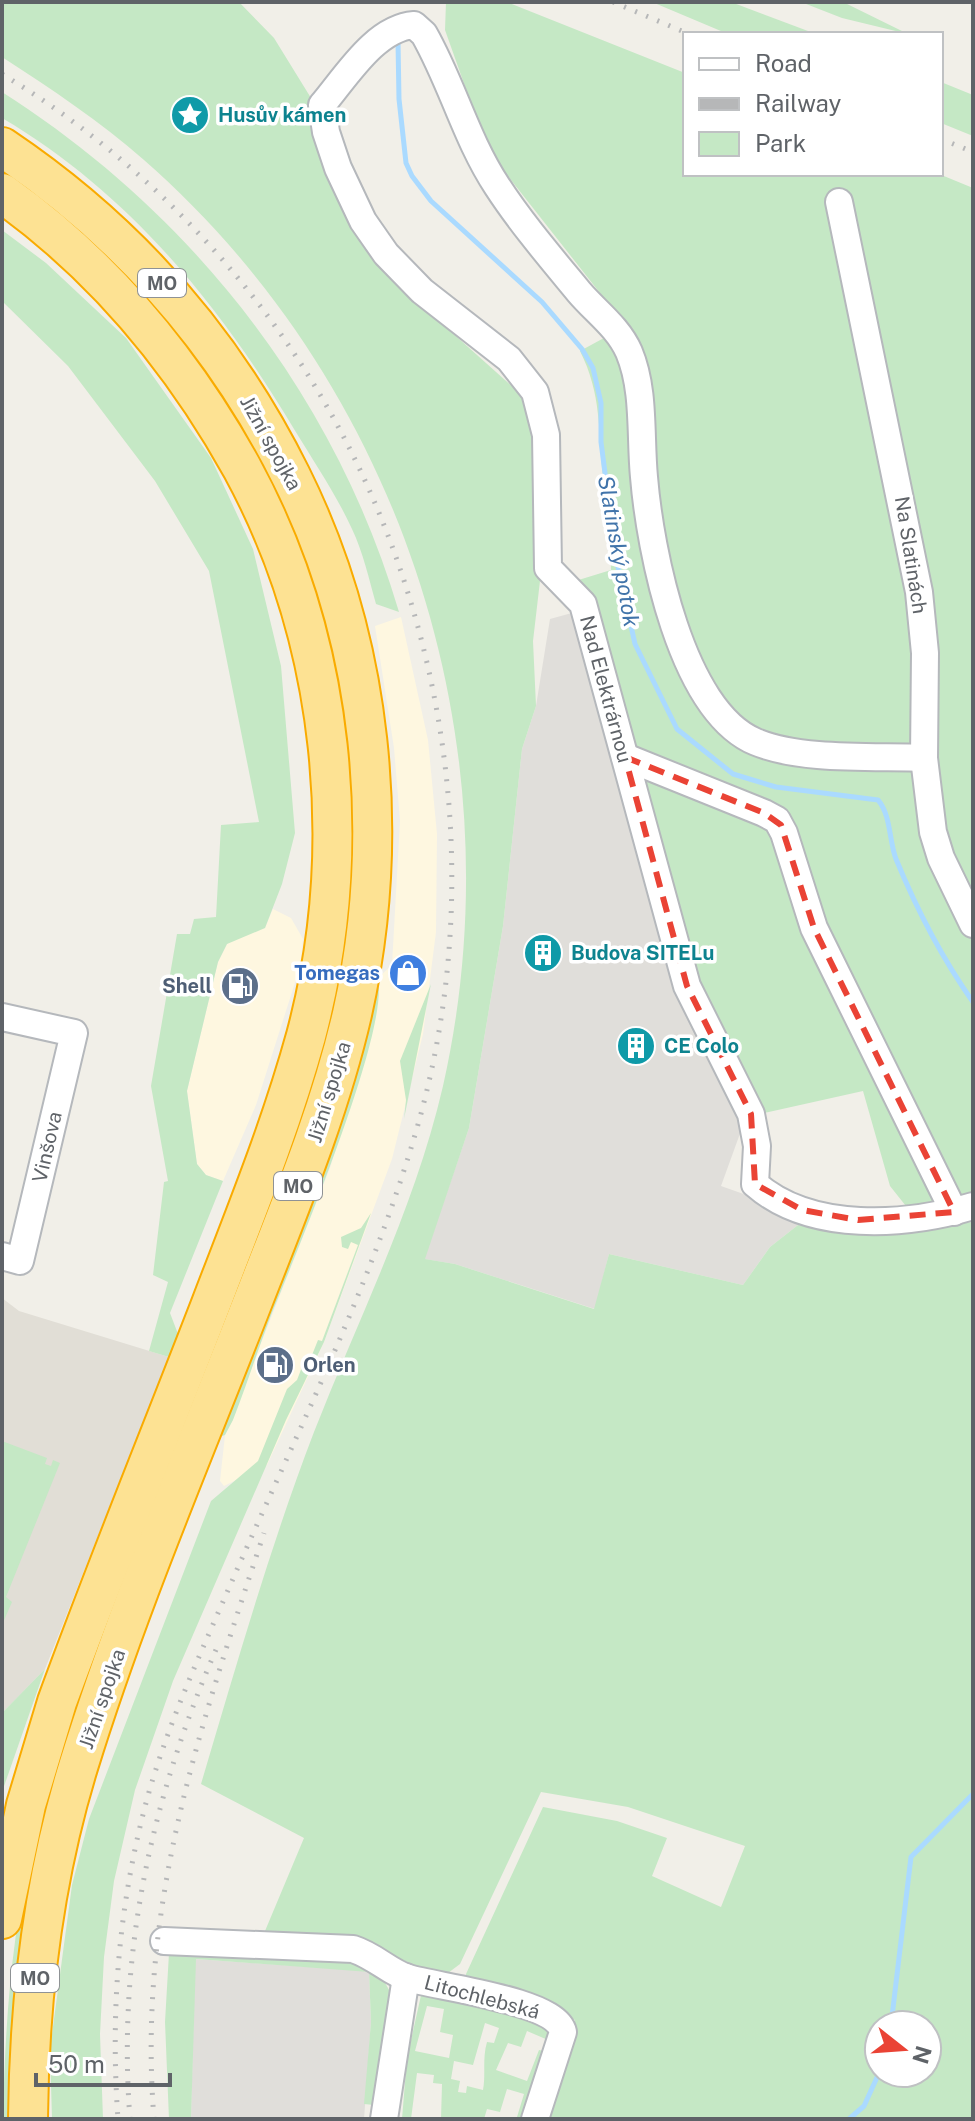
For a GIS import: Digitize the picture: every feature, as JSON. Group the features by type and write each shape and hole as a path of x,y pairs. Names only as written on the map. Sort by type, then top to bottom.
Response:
{"highway":[{"name":"Jižní spojka","path":"2,147 66,193 135,254 210,342 260,418 305,506 342,608 360,687 372,809 366,934 351,1018 324,1113 109,1677 68,1805 38,1950 29,2049 28,2119"},
{"name":"Jižní spojka","path":"2,193 90,266 143,322 206,407 247,478 281,550 309,637 326,739 332,822 323,955 290,1090 57,1702 26,1805 2,1919"}],"street":[{"name":"Nad Elektrárnou","path":"924,758 773,748 740,733 708,699 681,641 656,551 644,481 638,380 622,337 580,293 498,188 477,152 436,56 404,19 401,26 379,40 322,105 326,132 338,168 363,221 386,254 422,291 509,359 535,392 546,435 548,568 583,604 687,986 751,1114 757,1146 755,1184 771,1198 821,1215 874,1221 964,1209"},
{"name":"Na Slatinách","path":"839,202 917,577 925,653 924,758 933,832 941,858 970,912"},
{"path":"625,757 764,813 781,825 814,928 964,1209"},
{"name":"Vinšova","path":"2,1017 74,1033 11,1258"},
{"name":"Litochlebská","path":"164,1941 334,1946 371,1955 406,1977 452,1986 548,2015 562,2026 563,2032 535,2119"},
{"path":"384,2119 406,1977"}],"highlighted area":[{"path":"625,757 764,813 781,825 814,928 954,1212 935,1216 858,1220 802,1210 755,1184 751,1114 687,986"}],"shaded area":[{"path":"579,611 746,1117 721,1186 792,1211 798,1225 770,1247 743,1285 609,1254 595,1309 455,1264 424,1259 469,1128 503,926 522,749 536,706 550,619"},
{"path":"401,617 428,740 437,834 436,932 423,1034 392,1159 324,1342 267,1465 224,1486 220,1481 225,1435 330,1168 367,1051 379,977 392,965 400,821 394,748 375,626"},
{"path":"273,909 291,918 303,939 300,967 256,1105 223,1181 206,1175 197,1164 187,1091 218,962 227,944 239,935 265,928"},
{"path":"2,1298 19,1311 169,1357 45,1669 2,1713"},
{"path":"195,1959 369,1971 371,2022 364,2119 191,2119"}],"green space":[{"path":"2,2 239,2 274,38 311,98 327,151 420,304 524,397 539,434 540,581 533,641 536,706 522,749 503,926 469,1128 425,1259 455,1264 594,1309 609,1254 743,1285 770,1247 798,1225 859,1232 925,1230 890,1186 863,1091 746,1117 681,986 572,582 611,570 598,413 592,383 580,351 626,326 488,151 445,30 446,2 507,2 683,72 683,176 943,176 973,188 973,1220 963,1223 973,1222 973,2119 544,2119 575,2020 466,1978 543,1807 617,1821 667,1838 652,1876 721,1907 745,1846 628,1807 541,1792 460,1964 444,1976 356,1942 265,1931 304,1838 201,1784 283,1519 314,1432 402,1218 431,1131 443,1086 463,959 465,831 450,705 420,582 373,464 311,353 235,251 144,160 93,119 2,57"},
{"path":"652,2 731,2 811,32 723,32"},
{"path":"801,2 843,2 904,32 900,32 842,18"},
{"path":"943,83 973,95 973,136 943,124"},
{"path":"2,92 71,140 135,194 194,252 248,316 295,384 337,456 371,532 399,612 376,604 359,547 339,503 235,338 168,255 130,216 90,180 2,118"},
{"path":"2,230 46,263 126,338 211,458 253,549 281,666 295,833 282,884 265,928 227,944 218,962 187,1091 197,1164 206,1175 223,1181 170,1313 178,1334 169,1357 149,1351 168,1282 153,1275 164,1182 168,1181 151,1086 177,934 190,934 194,919 216,917 221,825 259,822 209,571 155,481 68,366 2,301"},
{"path":"377,976 378,1002 371,1042 338,1144 233,1420 225,1435 219,1437"},
{"path":"431,984 404,1119 406,1100 400,1061"},
{"path":"371,1213 324,1342 286,1420 173,1681 135,1790 114,1881 104,1957 100,2034 103,2119 52,2119 50,2049 72,1885 89,1819 211,1501 258,1461 287,1389 297,1380 307,1354 312,1355 318,1340 322,1341 358,1245 351,1242 348,1249 342,1247 341,1237 361,1228"},
{"path":"2,1441 47,1458 45,1464 51,1466 53,1460 60,1463 6,1597 12,1602 2,1625"},
{"path":"45,1669 2,1792 2,1713"},
{"path":"82,1681 90,1683 11,2119 3,2119 5,2050 19,1912 38,1824"},
{"path":"341,1951 379,1972 393,1997 374,2105 364,2104 371,2022 369,1972 196,1959 191,2119 169,2119 165,2022 169,1953"},
{"path":"422,1991 489,2006 550,2027 553,2033 525,2119 517,2117 524,2094 507,2089 500,2112 487,2109 484,2119 441,2119 442,2084 433,2083 434,2075 417,2073 411,2119 402,2119 407,2058","holes":["427,2006 444,2009 440,2032 453,2035 449,2058 415,2051","485,2023 499,2028 494,2043 487,2042 483,2090 467,2086 466,2093 458,2092 460,2081 451,2079 454,2061 473,2065","527,2031 548,2040 544,2051 539,2050 527,2081 496,2070 508,2043 521,2047"]}],"waterway":[{"name":"Slatinský potok","path":"398,42 399,99 406,163 412,176 431,201 542,302 582,349 593,368 601,403 601,442 616,558 635,644 677,729 733,774 776,787 878,800 885,813 896,859 913,897 941,951 973,1002"},
{"name":"Slatinský potok","path":"893,2009 911,1857 973,1794"},
{"name":"Slatinský potok","path":"849,2119 864,2106 872,2089"}],"railway":[{"path":"613,2 684,32"},
{"path":"2,74 61,113 117,156 170,204 264,310 304,369 340,430 371,494 400,570 423,648 440,727 449,807 452,888 447,969 436,1049 417,1128 356,1301 209,1633 177,1711 149,1792 130,1873 119,1954 115,2037 118,2119"},
{"path":"943,140 973,152"},
{"path":"154,2119 151,2041 155,1966 164,1893 196,1749 264,1533"},
{"path":"130,2119 127,2057 129,1996 144,1876 175,1759 218,1645"}],"place":[{"name":"Husův kámen","path":"190,115"},
{"name":"Budova SITELu","path":"543,953"},
{"name":"Tomegas","path":"408,973"},
{"name":"Shell","path":"240,986"},
{"name":"CE Colo","path":"636,1046"},
{"name":"Orlen","path":"275,1365"}]}
